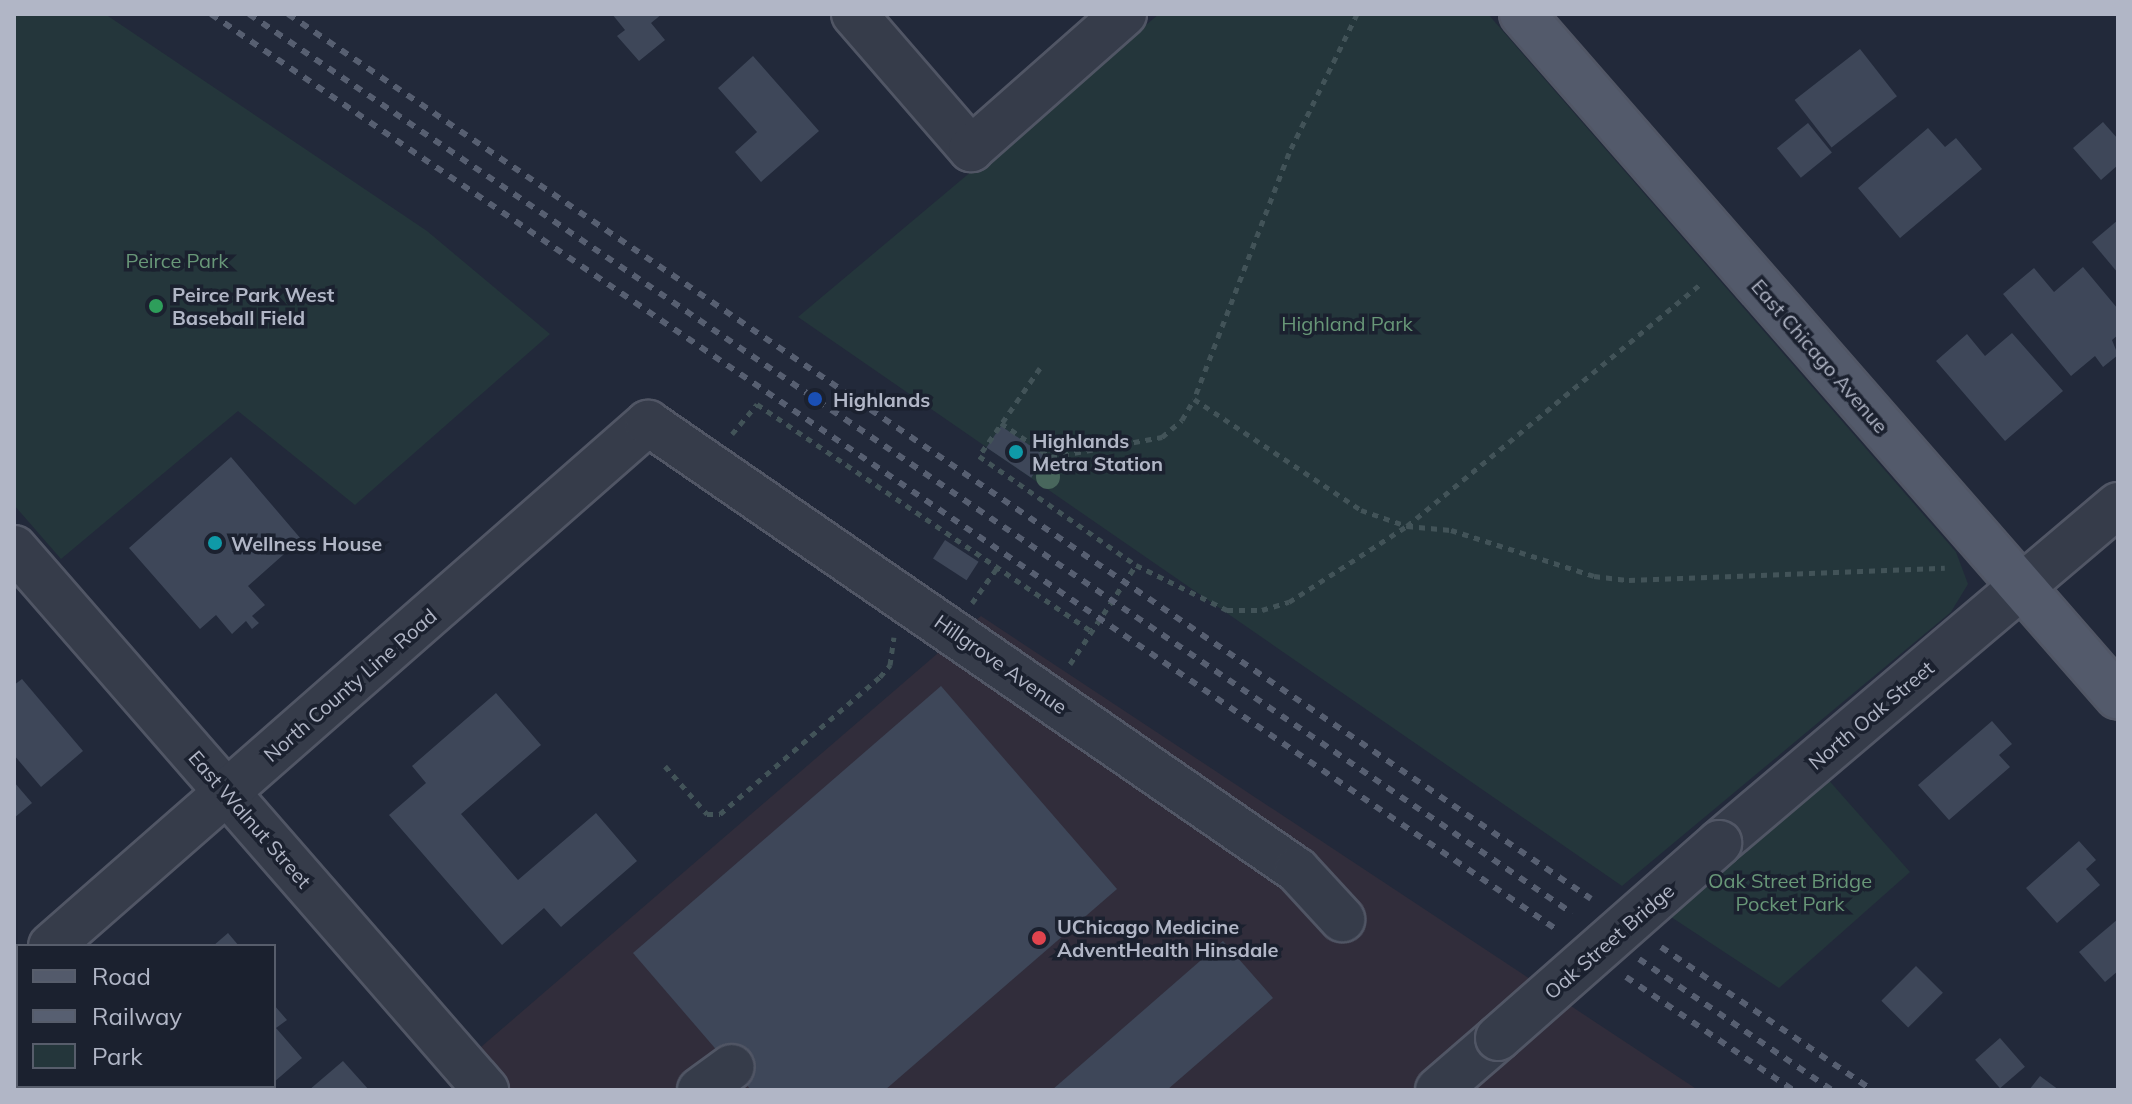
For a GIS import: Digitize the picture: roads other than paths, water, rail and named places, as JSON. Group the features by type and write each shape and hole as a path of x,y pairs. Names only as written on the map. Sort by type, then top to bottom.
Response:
{"main road":[{"name":"East Chicago Avenue","path":"1522,14 2118,697"}],"street":[{"path":"854,14 971,149 1124,14"},
{"name":"North County Line Road","path":"53,944 648,423"},
{"name":"Hillgrove Avenue","path":"648,423 1297,870 1342,919"},
{"name":"North Oak Street","path":"1719,843 2118,505"},
{"name":"East Walnut Street","path":"14,548 486,1090"},
{"name":"Oak Street Bridge","path":"1438,1090 1719,843"}],"railway":[{"path":"211,14 1556,929"},
{"path":"249,14 1572,913"},
{"path":"288,14 1591,899"},
{"path":"1661,947 1872,1090"},
{"path":"1639,959 1832,1090"},
{"path":"1626,977 1793,1090"}],"place":[{"name":"Peirce Park West Baseball Field","path":"156,306"},
{"name":"Highlands","path":"815,399"},
{"name":"Highlands Metra Station","path":"1016,452"},
{"name":"Wellness House","path":"215,543"},
{"name":"UChicago Medicine AdventHealth Hinsdale","path":"1039,938"}],"park label":[{"name":"Peirce Park","path":"177,260"},
{"name":"Highland Park","path":"1347,323"},
{"name":"Oak Street Bridge Pocket Park","path":"1790,892"}]}
